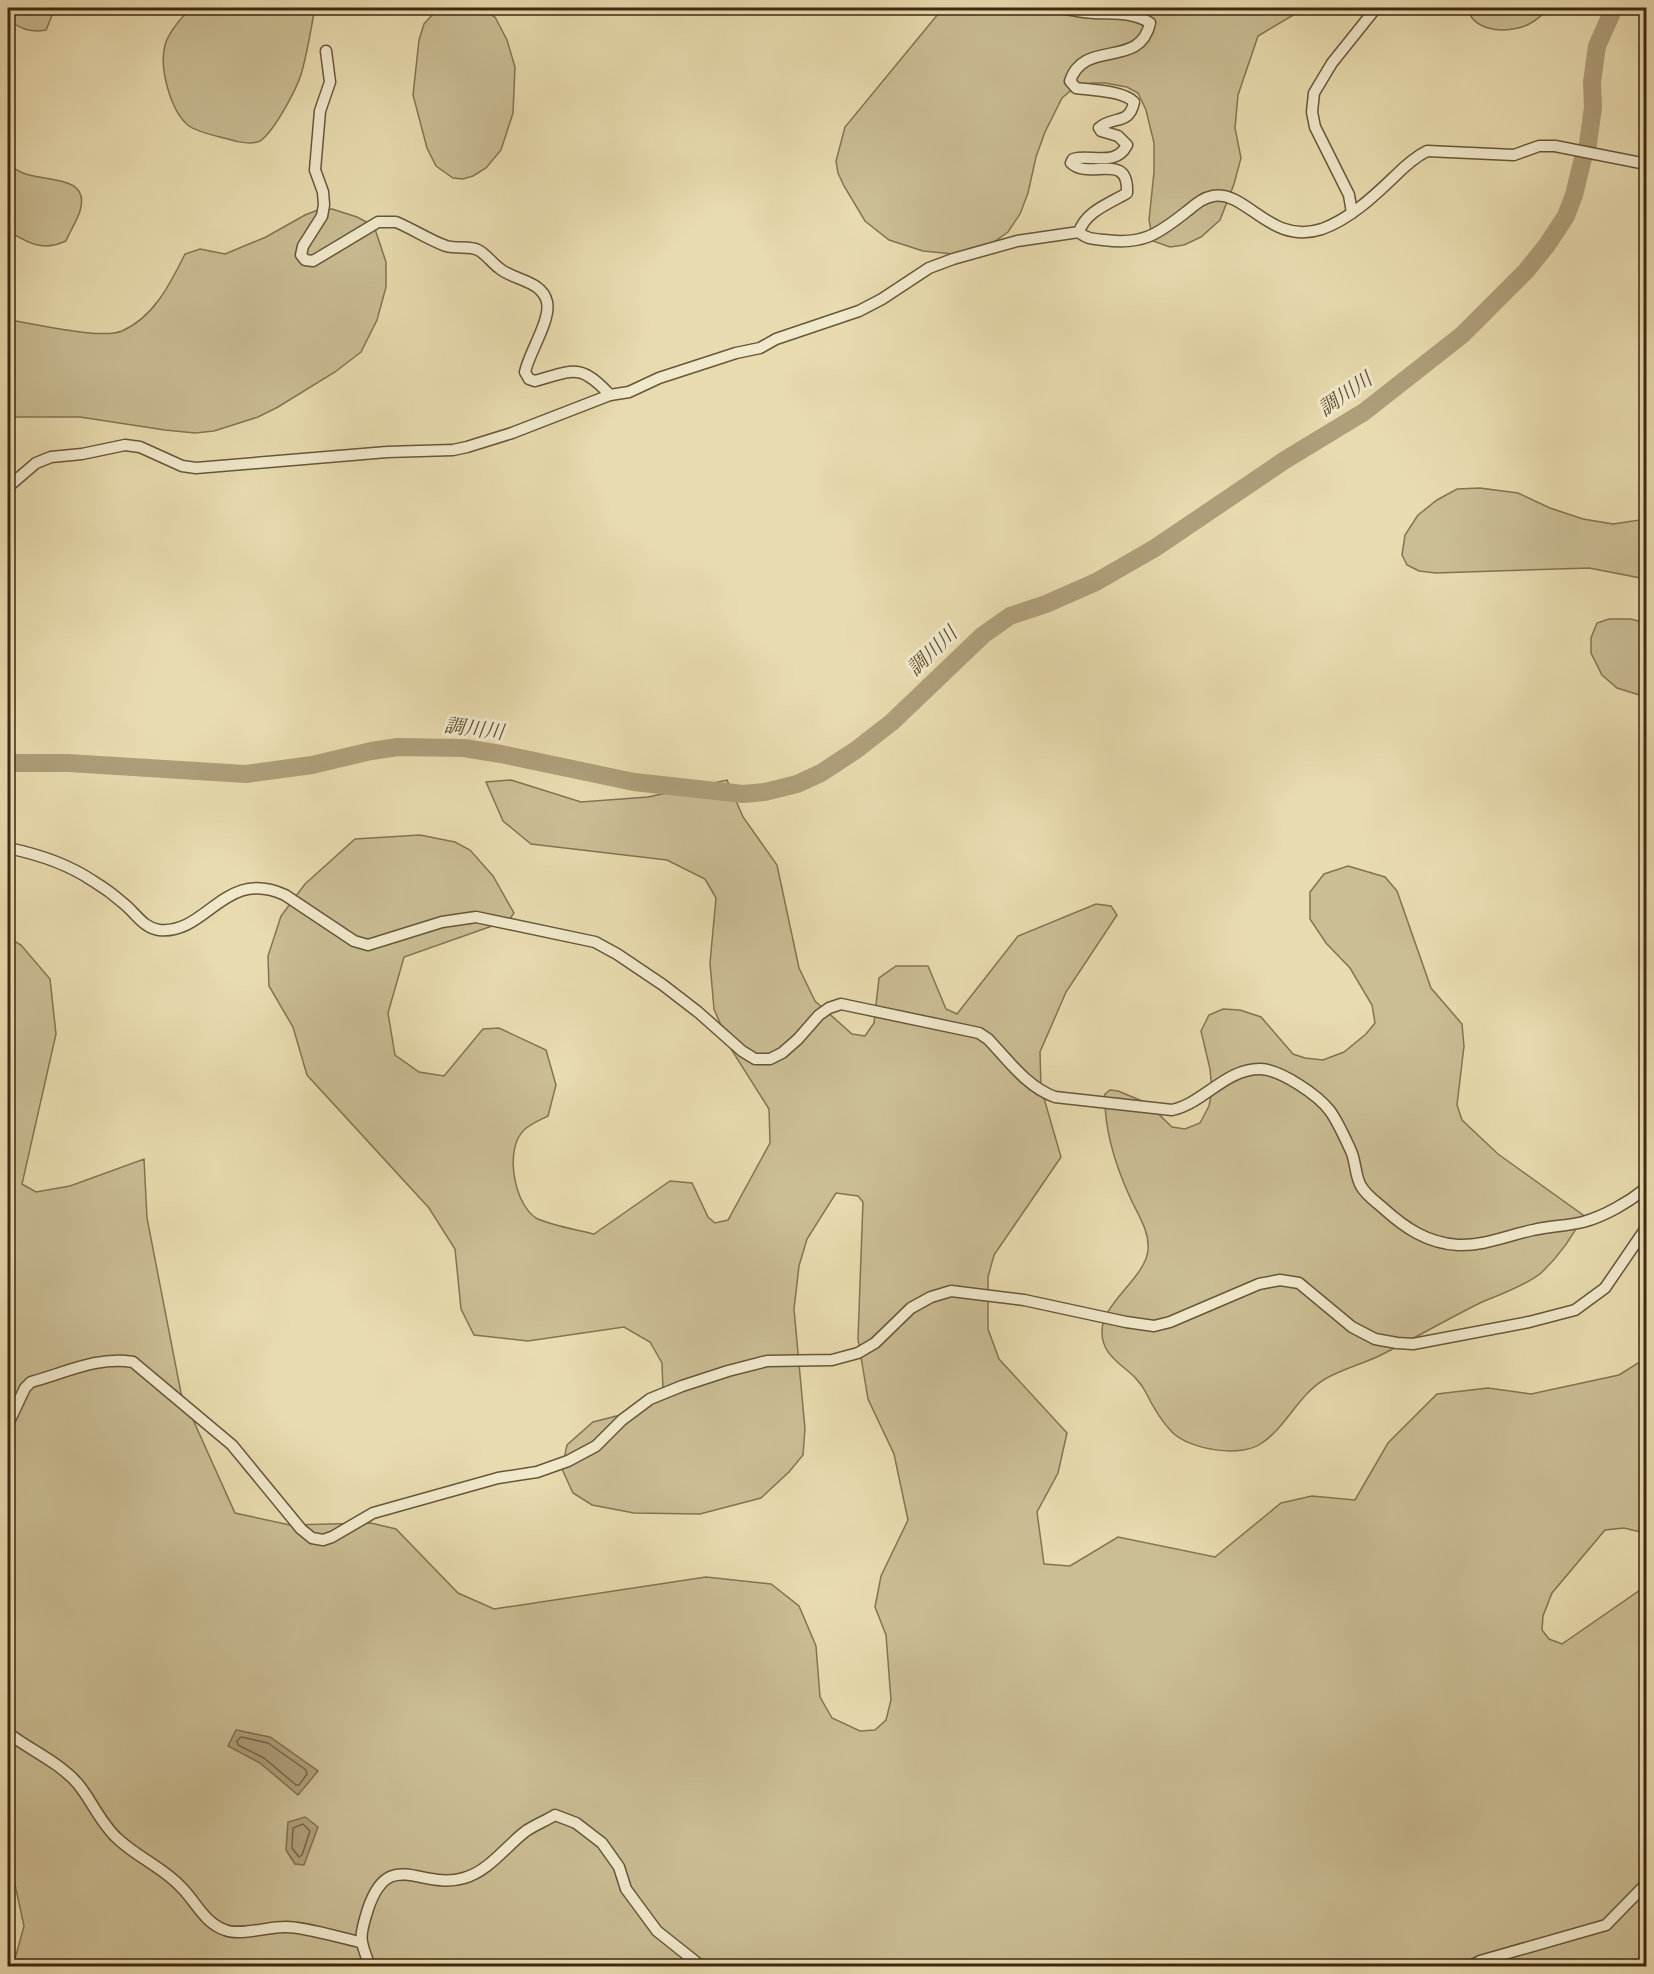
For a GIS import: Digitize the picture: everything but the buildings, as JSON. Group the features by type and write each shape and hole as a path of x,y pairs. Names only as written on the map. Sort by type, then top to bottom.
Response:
{"street":[{"path":"1058,8 1140,16 1150,23 1147,36 1141,44 1124,51 1095,57 1080,64 1070,81 1076,88 1122,95 1130,97 1134,102 1128,118 1107,122 1099,128 1101,132 1118,136 1126,145 1119,156 1077,158 1071,162 1074,166 1081,168 1108,167 1123,172 1128,181 1127,193 1106,203 1083,221 1078,232"},
{"path":"1352,213 1349,195 1315,127 1312,112 1314,93 1332,63 1376,8"},
{"path":"326,51 330,82 320,111 315,170 323,192 324,205 322,216 303,246 301,255 305,260 312,261 378,222 389,221 396,222 448,246 481,251 500,270 533,285 547,301 546,314 527,361 525,372 529,379 535,381 573,370 584,373 597,382 610,396"},
{"path":"1078,232 1084,238 1116,241 1146,238 1159,233 1202,199 1221,195 1233,199 1266,222 1287,230 1307,233 1324,228 1352,213 1418,155 1427,151 1514,155 1539,146 1555,146 1647,164"},
{"path":"8,487 36,463 51,457 82,454 126,445 140,447 182,466 196,468 387,452 453,450 467,447 512,433 610,396 629,392 659,378 736,353 760,348 776,339 859,311 882,299 929,267 1017,241 1078,232"},
{"path":"8,848 26,852 93,880 124,904 144,924 156,930 174,930 189,924 210,907 241,890 258,888 273,890 285,895 354,941 368,945 442,922 476,917 595,942 663,985 742,1051 755,1059 770,1059 782,1053 819,1015 841,1004 979,1033 988,1039 1033,1086 1055,1097 1172,1110 1183,1107 1221,1081 1246,1071 1262,1069 1277,1072 1315,1096 1330,1111 1352,1153 1359,1184 1368,1196 1404,1227 1431,1241 1460,1245 1583,1222 1604,1214 1647,1188"},
{"path":"8,1424 24,1388 31,1382 96,1362 121,1360 133,1362 232,1445 301,1529 312,1538 323,1540 373,1513 498,1478 537,1472 568,1461 596,1446 622,1420 650,1399 682,1386 767,1361 832,1360 858,1353 875,1343 911,1308 931,1297 951,1291 1024,1300 1154,1326 1170,1322 1259,1284 1280,1280 1299,1282 1352,1327 1376,1339 1413,1344 1529,1322 1575,1310 1605,1288 1647,1228"},
{"path":"8,1733 64,1770 78,1784 111,1832 120,1841 166,1871 183,1888 202,1915 222,1929 228,1932 240,1932 286,1926 360,1942"},
{"path":"370,1966 360,1942 371,1900 387,1877 402,1874 443,1881 464,1878 480,1870 500,1856 526,1832 555,1815 576,1823 602,1842 619,1867 626,1889 657,1931 701,1966"},
{"path":"1471,1966 1480,1961 1606,1925 1647,1884"}],"shaded area":[{"path":"8,8 55,8 46,30 31,31 8,20"},
{"path":"191,8 315,8 300,78 272,129 260,141 240,142 198,131 189,126 176,110 165,76 165,45 179,20"},
{"path":"446,8 478,8 495,17 507,40 515,67 513,113 501,150 486,168 463,179 453,178 436,166 427,148 413,95 419,40 424,24 435,12"},
{"path":"943,8 1305,8 1258,36 1238,95 1235,128 1241,158 1234,184 1220,220 1201,237 1184,245 1170,247 1153,241 1149,220 1154,172 1154,143 1146,110 1138,93 1127,87 1091,83 1074,88 1062,98 1045,132 1020,214 1008,232 984,249 953,254 923,251 889,240 865,221 844,186 836,161 845,127"},
{"path":"1467,8 1550,8 1527,25 1502,30 1480,25 1470,15"},
{"path":"8,163 23,173 63,181 79,191 82,199 80,211 66,241 49,246 36,245 8,231"},
{"path":"332,209 357,217 374,226 386,262 386,287 377,320 361,352 335,372 258,417 214,431 195,433 165,430 80,417 8,417 8,320 99,334 122,331 133,325 152,308 167,288 185,254 200,249 225,254 266,237 305,215 318,210"},
{"path":"1480,488 1518,493 1550,508 1583,519 1613,524 1646,519 1646,579 1589,568 1436,573 1419,571 1407,565 1402,555 1405,535 1418,515 1437,500 1457,489"},
{"path":"1609,619 1631,619 1646,623 1646,697 1617,688 1602,675 1591,653 1591,638 1597,623"},
{"path":"511,780 581,802 648,797 727,780 743,817 777,865 799,968 815,1001 852,1034 865,1036 874,1023 879,978 896,966 928,966 946,1009 957,1014 1018,936 1096,904 1111,906 1117,915 1066,992 1040,1052 1041,1088 1061,1157 994,1255 988,1277 988,1329 999,1359 1067,1433 1058,1473 1037,1512 1044,1564 1070,1566 1118,1537 1215,1557 1281,1503 1312,1496 1355,1500 1388,1443 1437,1394 1488,1388 1531,1394 1619,1375 1646,1358 1646,1537 1645,1533 1624,1528 1605,1530 1552,1593 1543,1616 1542,1630 1549,1639 1562,1644 1640,1590 1646,1579 1646,1966 10,1966 15,1959 24,1926 8,1852 8,937 21,945 50,979 56,1034 22,1184 36,1192 70,1186 144,1159 147,1218 181,1393 235,1513 290,1525 371,1523 396,1529 458,1593 494,1609 706,1577 771,1584 799,1606 816,1646 820,1697 832,1718 860,1731 875,1730 886,1720 891,1700 886,1635 875,1607 881,1576 908,1520 894,1454 868,1399 858,1339 863,1202 858,1196 836,1193 807,1239 799,1266 794,1309 805,1429 803,1455 789,1472 761,1498 700,1514 634,1513 592,1505 573,1493 562,1469 567,1445 593,1422 644,1409 663,1391 662,1363 650,1342 624,1327 528,1341 474,1335 461,1309 455,1249 429,1208 307,1075 293,1027 269,986 268,956 281,916 305,884 355,839 420,835 455,842 470,850 493,876 514,913 509,920 404,957 388,1013 395,1055 419,1072 444,1076 483,1029 499,1028 546,1050 556,1085 548,1116 524,1130 514,1150 513,1163 517,1189 522,1201 536,1218 594,1234 670,1181 692,1183 708,1217 715,1223 728,1220 770,1143 769,1109 731,1049 714,1009 710,963 716,898 705,879 667,860 531,844 503,821 486,782"},
{"path":"1348,866 1385,877 1397,891 1431,988 1462,1024 1464,1046 1457,1105 1462,1120 1498,1154 1583,1215 1565,1246 1548,1267 1536,1277 1480,1303 1379,1356 1325,1379 1307,1393 1271,1436 1253,1448 1229,1451 1203,1447 1180,1438 1172,1432 1157,1413 1140,1383 1112,1357 1103,1341 1102,1331 1109,1310 1140,1270 1148,1250 1145,1228 1124,1183 1111,1146 1106,1120 1105,1094 1110,1090 1118,1091 1147,1103 1172,1127 1185,1129 1200,1123 1209,1106 1212,1091 1210,1069 1201,1031 1209,1015 1223,1009 1240,1010 1261,1017 1293,1054 1305,1058 1323,1060 1344,1052 1366,1034 1375,1023 1372,1005 1350,968 1326,943 1310,919 1310,892 1324,874"}],"water":[{"path":"236,1730 270,1737 318,1771 298,1795 260,1763 228,1746"},
{"path":"305,1817 318,1827 304,1865 295,1864 286,1850 288,1822"}],"waterway":[{"name":"調川川","path":"8,763 68,763 246,774 312,765 398,747 464,748 634,782 743,794 765,792 797,784 821,773 892,722 983,635 1010,616 1046,604 1096,582 1155,548 1285,460 1364,412 1462,335 1526,271 1566,216 1587,151 1593,107 1592,82 1597,46 1614,8"}]}
